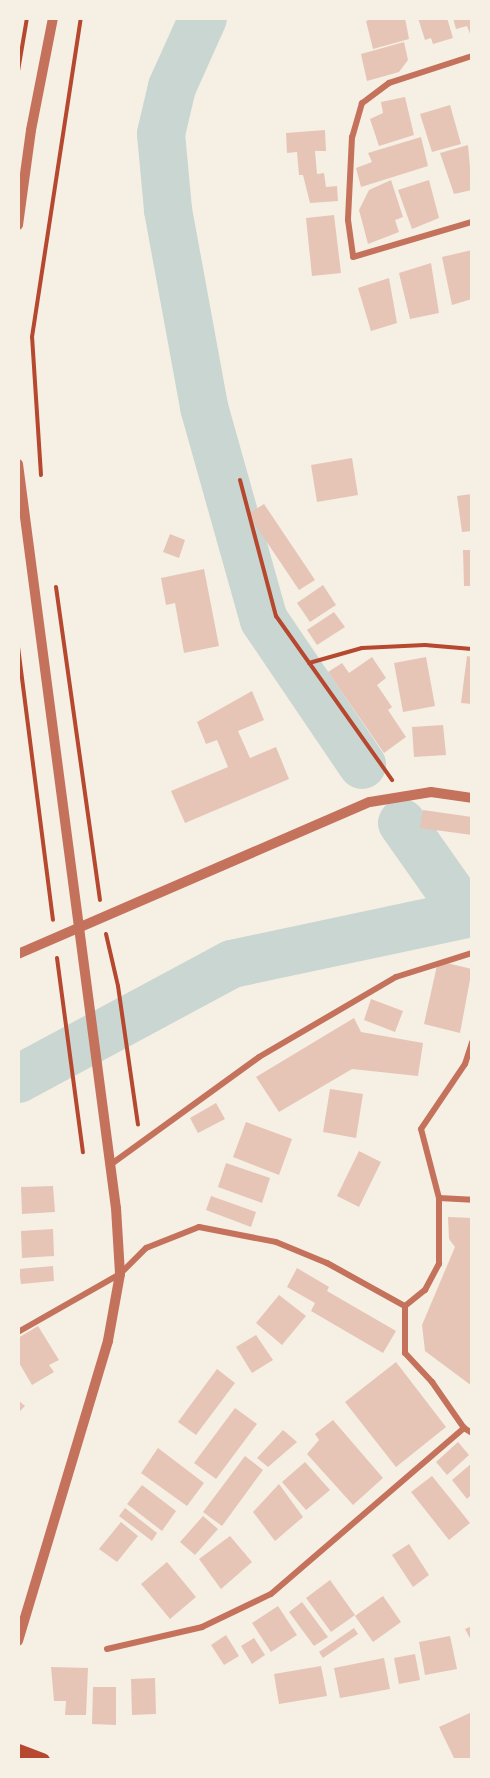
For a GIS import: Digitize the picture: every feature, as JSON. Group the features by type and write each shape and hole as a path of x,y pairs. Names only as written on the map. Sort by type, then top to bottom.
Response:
{"main road":[{"path":"18,1751 42,1760"}],"street":[{"path":"18,225 31,130 54,18"},
{"path":"472,56 389,83 362,104 352,137 348,220 352,257 472,222"},
{"path":"18,464 110,1165 120,1274 108,1341 18,1641"},
{"path":"18,954 370,802 400,794 431,792 472,798"},
{"path":"110,1165 259,1057 396,977 472,953"},
{"path":"405,1306 425,1290 439,1264 439,1198 420,1129 465,1064 472,1042"},
{"path":"439,1198 472,1200"},
{"path":"18,1332 120,1274 146,1248 199,1227 276,1242 327,1263 405,1306"},
{"path":"405,1306 405,1353 432,1382 464,1428 472,1433"},
{"path":"107,1649 202,1627 271,1594 464,1428"}],"path":[{"path":"18,71 27,18"},
{"path":"41,486 32,337 81,18"},
{"path":"240,480 276,616 400,794"},
{"path":"55,580 102,919 118,986 138,1128"},
{"path":"309,663 362,648 425,645 472,649"},
{"path":"18,647 54,930"},
{"path":"57,953 83,1152"}],"building":[{"path":"375,18 405,18 409,39 373,49 366,21"},
{"path":"418,18 447,18 453,38 433,44 431,38 425,40"},
{"path":"453,18 472,18 472,39 467,26 456,29"},
{"path":"404,42 408,60 399,72 367,81 361,54"},
{"path":"405,97 414,135 379,146 370,119 383,113 381,102"},
{"path":"450,105 461,144 432,152 420,114"},
{"path":"325,130 326,151 315,151 317,174 324,173 326,187 337,186 338,201 310,203 303,175 299,175 297,152 287,153 286,133"},
{"path":"421,137 428,166 361,187 356,168 372,162 368,153"},
{"path":"468,145 472,190 454,194 440,153"},
{"path":"391,180 403,217 395,220 399,232 368,244 359,210 369,190"},
{"path":"429,180 439,218 412,229 398,190"},
{"path":"334,215 341,273 312,276 306,218"},
{"path":"472,250 472,299 452,305 442,257"},
{"path":"431,263 439,313 410,319 399,273"},
{"path":"389,278 397,323 371,331 358,288"},
{"path":"352,458 358,495 317,502 311,465"},
{"path":"472,494 472,531 462,532 457,496"},
{"path":"264,504 315,580 299,590 248,514"},
{"path":"170,534 185,540 179,558 163,552"},
{"path":"463,550 472,550 472,586 464,586"},
{"path":"204,569 219,646 184,653 175,603 166,605 161,578"},
{"path":"323,585 336,605 310,622 297,603"},
{"path":"334,612 345,627 317,645 307,630"},
{"path":"467,656 472,657 472,704 461,703"},
{"path":"372,657 386,678 377,685 392,707 388,710 406,737 384,753 328,672 342,663 349,673"},
{"path":"426,657 435,706 403,712 394,663"},
{"path":"252,691 264,720 238,731 250,758 276,747 289,779 185,823 171,791 228,767 217,740 206,744 197,722"},
{"path":"443,725 446,755 414,757 412,727"},
{"path":"423,810 472,817 472,835 420,828"},
{"path":"438,961 472,969 460,1033 424,1024"},
{"path":"371,999 403,1011 395,1032 364,1020"},
{"path":"354,1018 361,1032 423,1043 418,1076 352,1069 279,1112 256,1077"},
{"path":"330,1089 363,1094 356,1138 323,1132"},
{"path":"216,1103 225,1119 198,1133 190,1118"},
{"path":"246,1122 292,1139 279,1175 233,1157"},
{"path":"359,1151 381,1162 359,1207 337,1196"},
{"path":"226,1163 270,1178 262,1203 218,1187"},
{"path":"53,1186 55,1212 22,1214 21,1187"},
{"path":"211,1196 256,1212 251,1227 206,1210"},
{"path":"448,1217 472,1218 472,1386 425,1351 422,1325 455,1247 449,1239"},
{"path":"53,1229 54,1256 22,1258 21,1231"},
{"path":"53,1266 54,1281 21,1284 19,1269"},
{"path":"297,1268 329,1287 327,1291 396,1331 383,1353 311,1311 315,1303 287,1287"},
{"path":"279,1295 306,1316 282,1345 256,1323"},
{"path":"38,1326 59,1360 49,1365 54,1372 32,1385 18,1361 18,1338"},
{"path":"256,1335 273,1360 252,1373 236,1347"},
{"path":"396,1362 446,1427 396,1467 345,1402"},
{"path":"217,1369 235,1383 196,1435 178,1422"},
{"path":"18,1400 25,1406 18,1413"},
{"path":"235,1408 257,1424 216,1479 194,1463"},
{"path":"333,1420 383,1478 353,1505 307,1454 319,1440 315,1434"},
{"path":"283,1430 297,1442 268,1467 257,1458"},
{"path":"458,1442 469,1455 447,1475 436,1462"},
{"path":"158,1448 204,1483 187,1506 141,1473"},
{"path":"245,1456 263,1470 222,1526 203,1512"},
{"path":"305,1462 330,1490 306,1510 282,1482"},
{"path":"472,1463 472,1494 467,1499 452,1480"},
{"path":"432,1476 470,1523 449,1540 411,1492"},
{"path":"279,1484 303,1517 275,1541 253,1512"},
{"path":"142,1485 176,1511 162,1531 127,1504"},
{"path":"125,1508 157,1533 152,1541 119,1516"},
{"path":"203,1516 218,1529 195,1555 180,1542"},
{"path":"121,1522 138,1536 117,1562 99,1549"},
{"path":"230,1536 252,1562 221,1589 199,1559"},
{"path":"409,1544 429,1575 413,1587 392,1555"},
{"path":"167,1562 196,1597 170,1619 141,1584"},
{"path":"330,1580 355,1615 331,1632 306,1598"},
{"path":"383,1596 401,1622 373,1642 355,1616"},
{"path":"302,1602 328,1637 314,1646 289,1612"},
{"path":"278,1606 297,1635 271,1652 252,1623"},
{"path":"472,1626 472,1642 465,1629"},
{"path":"354,1628 358,1634 323,1658 319,1652"},
{"path":"226,1635 239,1656 224,1665 211,1645"},
{"path":"450,1636 457,1669 425,1675 419,1642"},
{"path":"254,1638 265,1655 252,1664 241,1646"},
{"path":"415,1654 420,1680 399,1684 394,1658"},
{"path":"384,1658 390,1689 340,1698 334,1668"},
{"path":"321,1666 327,1696 279,1704 274,1674"},
{"path":"51,1667 88,1668 86,1715 65,1715 66,1701 54,1701"},
{"path":"155,1678 156,1714 132,1715 131,1679"},
{"path":"93,1687 116,1687 116,1725 92,1724"},
{"path":"472,1712 472,1760 455,1760 439,1727"}],"waterway":[{"path":"203,18 172,87 161,134 168,210 204,407 264,620 362,765"},
{"path":"402,823 466,914"},
{"path":"18,1079 232,964 472,913"}]}
